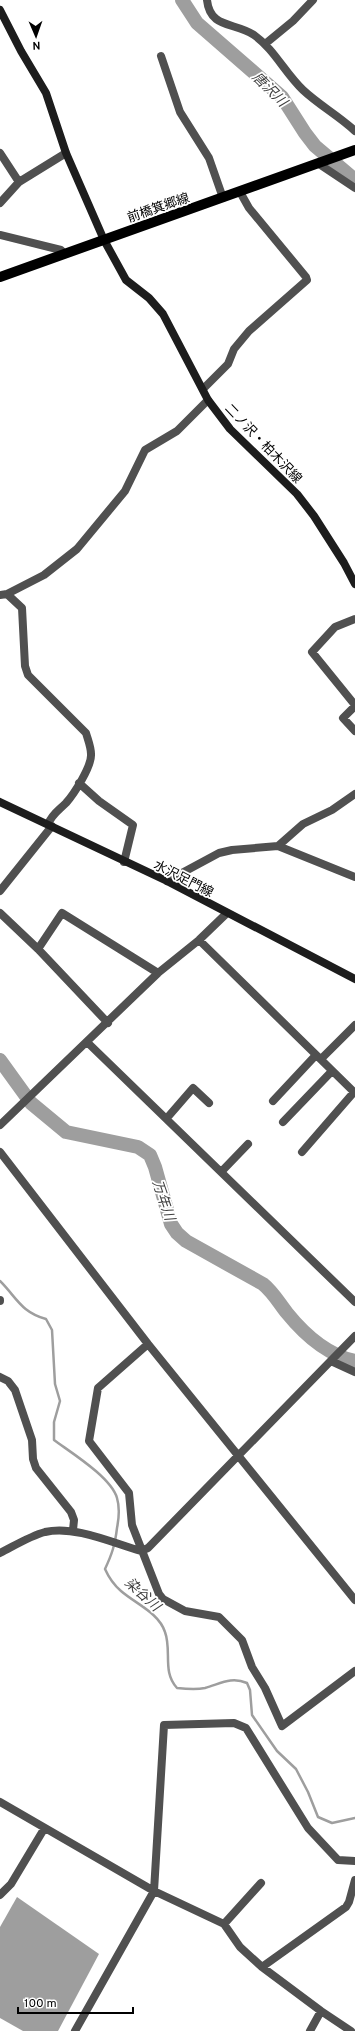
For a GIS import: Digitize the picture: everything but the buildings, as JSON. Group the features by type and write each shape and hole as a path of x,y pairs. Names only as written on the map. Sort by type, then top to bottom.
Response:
{"main road":[{"name":"前橋箕郷線","path":"1,275 224,198 355,150"}],"street":[{"path":"207,0 211,13 219,22 241,28 254,35 265,44 302,89 355,131"},
{"path":"265,44 293,20 313,0"},
{"name":"二ノ沢・柏木沢線","path":"0,10 21,51 46,93 66,153 104,240 126,280 149,298 163,314 208,400 230,429 297,494 314,516 344,563 355,584"},
{"path":"161,56 180,112 209,158 224,198"},
{"path":"0,153 19,182"},
{"path":"0,203 19,182 66,153"},
{"path":"322,163 355,188"},
{"path":"203,390 228,364 234,349 248,331 307,280 249,208 240,192"},
{"path":"0,236 60,250 65,254"},
{"path":"0,890 50,825 53,813 68,800 87,770 92,756 86,733 28,675 25,666 22,608 3,595 44,575 77,549 125,491 145,450 186,424 208,400"},
{"path":"355,620 336,627 312,652 355,705 343,718 355,732"},
{"path":"79,783 99,801 133,825 124,862"},
{"path":"278,846 303,824 332,810 355,794"},
{"name":"水沢足門線","path":"0,802 124,862 167,881 355,980"},
{"path":"167,881 219,853 232,850 278,846 355,877"},
{"path":"0,913 38,949 108,1023"},
{"path":"38,949 62,913 158,973"},
{"path":"0,1125 88,1043 158,973 199,940 227,913"},
{"path":"199,940 355,1092 302,1152"},
{"path":"273,1101 318,1057 355,1025"},
{"path":"88,1043 222,1171 355,1302"},
{"path":"283,1122 332,1071"},
{"path":"167,1118 193,1088 209,1103"},
{"path":"222,1171 248,1144"},
{"path":"0,1152 237,1457 355,1600"},
{"path":"0,1552 43,1532 54,1530 73,1530 141,1551 148,1548 355,1336"},
{"path":"148,1344 98,1388 95,1400 94,1421 89,1438 90,1444 129,1493 132,1525 159,1594 163,1599 186,1611 219,1617 242,1640 252,1667 266,1688 282,1726 355,1671"},
{"path":"331,1361 355,1372"},
{"path":"0,1377 8,1381 15,1390 32,1440 33,1459 36,1468 71,1512 74,1520 73,1530"},
{"path":"75,2031 154,1891 164,1726 234,1723 246,1728 308,1828 338,1860 355,1861"},
{"path":"0,1802 154,1891 224,1924 240,1947 262,1967 321,2011 351,2031"},
{"path":"0,1894 11,1884 44,1828"},
{"path":"262,1967 346,1907 349,1902 355,1880"},
{"path":"224,1924 261,1883"},
{"path":"310,2031 321,2011"}],"shaded area":[{"path":"17,1897 99,1954 58,2031 23,2031 0,2018 0,1927"}],"waterway":[{"name":"唐沢川","path":"182,0 197,23 282,97 315,146 355,180"},
{"name":"万年川","path":"0,1060 31,1103 66,1132 138,1147 150,1155 155,1167 171,1224 177,1233 186,1241 263,1284 301,1329 317,1343 335,1354 355,1361"},
{"name":"染谷川","path":"0,1281 20,1304 31,1312 46,1319 52,1330 55,1384 60,1401 54,1422 54,1440 99,1474 107,1482 117,1498 119,1517 114,1544 105,1569 118,1589 146,1609 158,1619 162,1625 167,1639 168,1668 172,1682 177,1688 191,1689 205,1688 231,1680 247,1683 250,1690 252,1715 277,1751 296,1769 308,1792 318,1817 332,1823 355,1818"}]}
